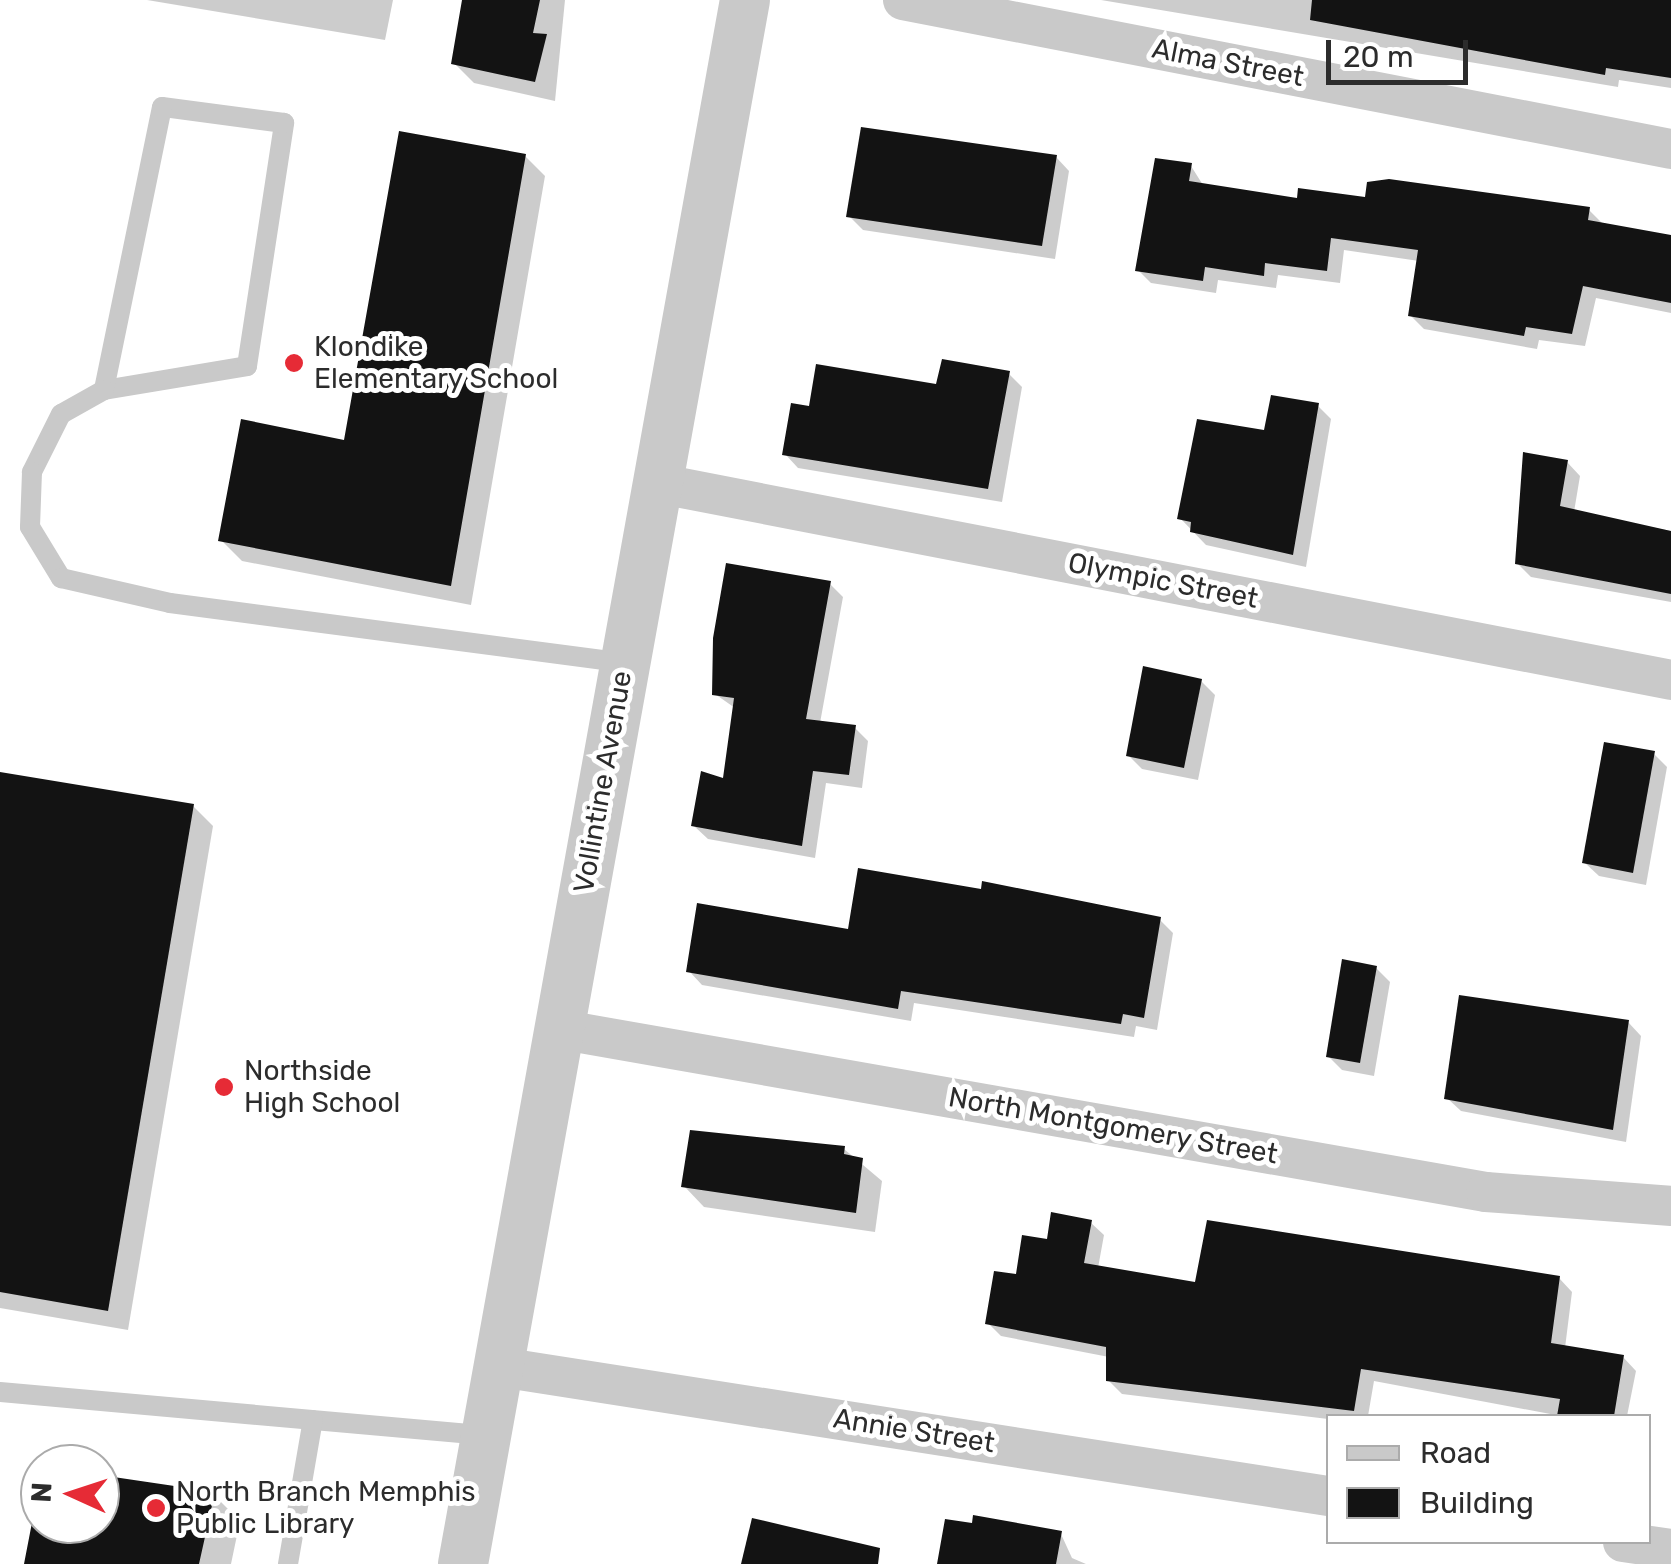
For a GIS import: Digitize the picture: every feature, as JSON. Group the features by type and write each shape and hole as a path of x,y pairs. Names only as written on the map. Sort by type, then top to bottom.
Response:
{"street":[{"name":"Vollintine Avenue","path":"462,1564 745,0"},
{"name":"Alma Street","path":"902,0 1671,149"},
{"name":"Olympic Street","path":"656,483 1671,680"},
{"name":"North Montgomery Street","path":"558,1029 1486,1192 1671,1206"},
{"name":"Annie Street","path":"500,1367 1326,1496"},
{"path":"1637,1544 1671,1549"}],"lane":[{"path":"104,390 162,108 284,123 246,366 104,390 61,414 32,472 30,528 61,578 170,603 625,663"},
{"path":"0,1392 486,1435"},
{"path":"288,1564 313,1420"}],"building":[{"path":"462,0 540,0 533,33 547,34 535,82 451,64"},
{"path":"1312,0 1671,0 1671,78 1606,68 1605,75 1310,20"},
{"path":"861,127 1057,155 1042,246 846,217"},
{"name":"Klondike Elementary School","path":"399,131 526,154 451,586 218,541 241,419 344,440"},
{"path":"1155,158 1192,163 1189,181 1297,198 1298,188 1365,197 1367,182 1389,179 1590,207 1588,220 1671,235 1671,303 1583,286 1572,334 1526,327 1524,336 1408,316 1418,250 1331,238 1327,271 1265,263 1264,276 1205,267 1203,281 1135,271"},
{"path":"942,359 1010,371 988,489 782,455 791,403 809,406 816,364 936,384"},
{"path":"1271,395 1319,403 1293,555 1190,532 1191,522 1177,519 1197,419 1264,430"},
{"path":"1523,452 1568,460 1560,506 1671,531 1671,594 1515,564"},
{"path":"726,563 831,581 806,719 856,725 849,775 813,771 802,846 691,826 701,771 723,778 734,698 712,695 713,638"},
{"path":"1143,666 1202,679 1184,768 1126,756"},
{"path":"1604,742 1655,751 1633,873 1582,863"},
{"path":"0,772 194,804 108,1311 0,1292"},
{"path":"858,868 981,889 982,881 1161,917 1144,1018 1123,1014 1121,1024 901,991 898,1009 686,972 697,903 848,929"},
{"path":"1342,959 1377,966 1360,1063 1326,1057"},
{"path":"1459,995 1629,1020 1613,1130 1444,1099"},
{"path":"690,1130 845,1146 844,1154 863,1158 856,1213 681,1187"},
{"path":"1051,1212 1092,1220 1084,1263 1195,1282 1207,1220 1560,1276 1551,1343 1624,1355 1614,1414 1557,1414 1560,1399 1361,1369 1354,1411 1106,1381 1106,1347 985,1324 994,1271 1016,1274 1022,1235 1047,1239"},
{"name":"North Branch Memphis Public Library","path":"120,1478 215,1492 199,1564 24,1564 28,1544 120,1544"},
{"path":"973,1515 1062,1531 1056,1564 937,1564 945,1519 972,1523"},
{"path":"752,1518 880,1548 878,1564 741,1564"}],"place":[{"name":"Klondike Elementary School","path":"294,363"},
{"name":"Northside High School","path":"224,1087"},
{"name":"North Branch Memphis Public Library","path":"156,1508"}]}
